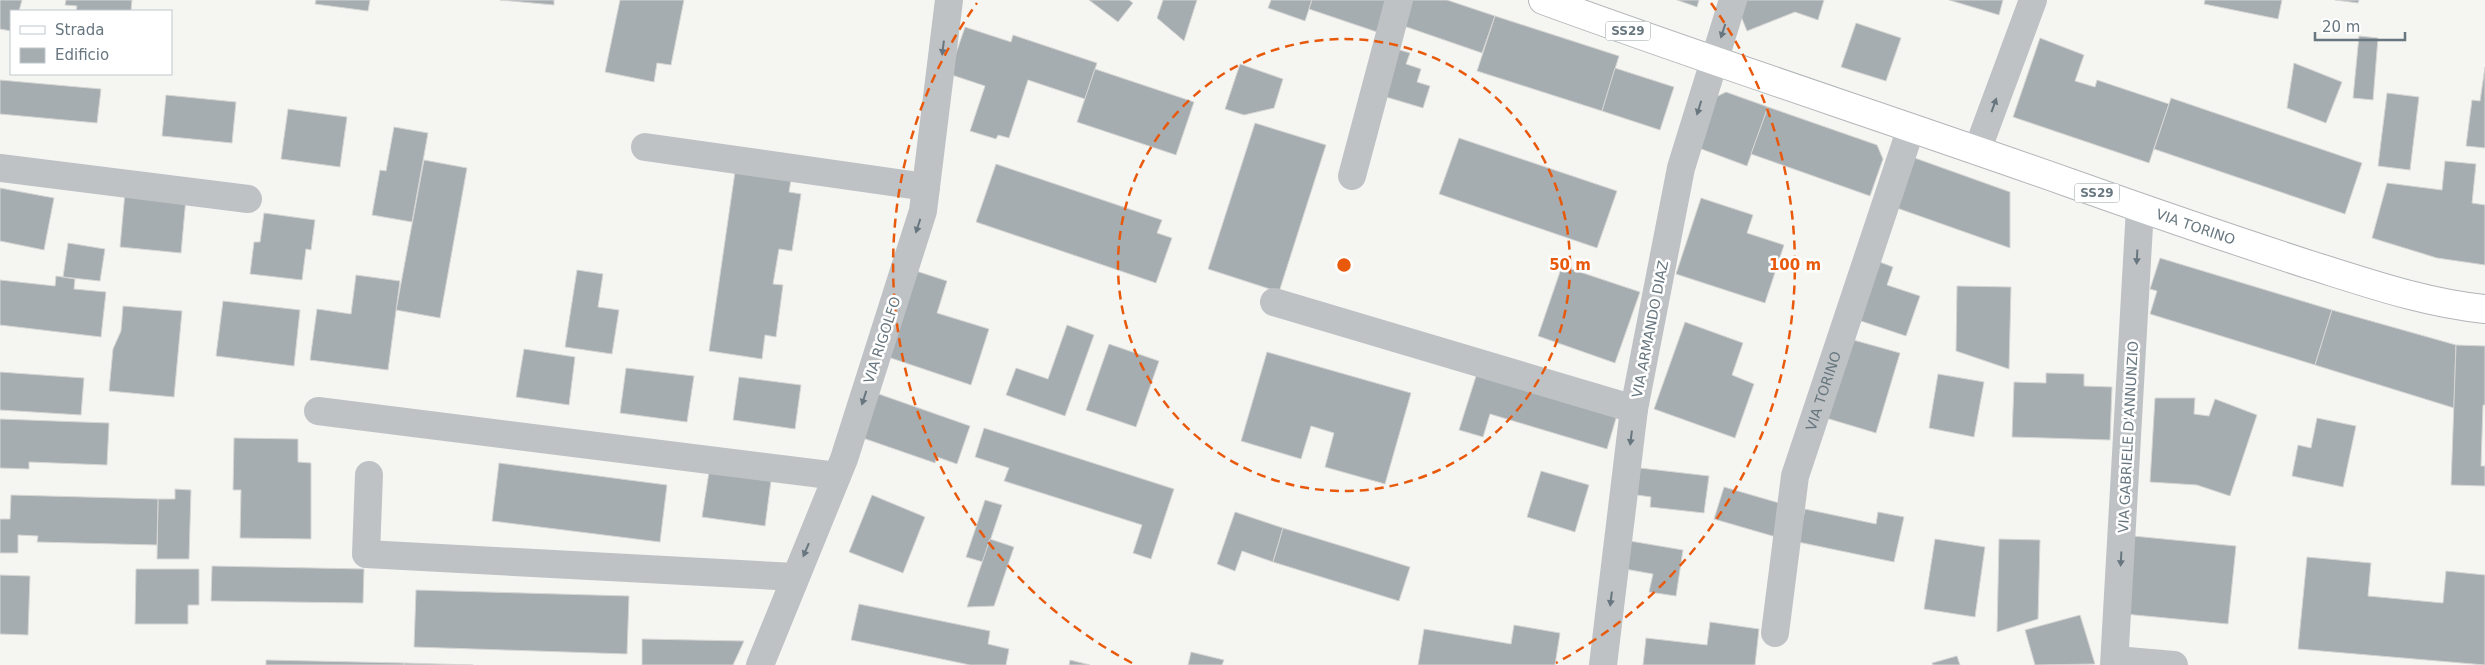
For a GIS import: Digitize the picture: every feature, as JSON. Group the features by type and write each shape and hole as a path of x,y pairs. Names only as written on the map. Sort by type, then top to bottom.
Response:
{"main road":[{"name":"VIA TORINO","path":"1543,0 2140,208 2381,288 2459,307 2485,309"}],"street":[{"name":"VIA RIGOLFO","path":"760,665 837,476 923,211 949,0"},
{"path":"1352,176 1399,0"},
{"name":"VIA ARMANDO DIAZ","path":"1603,665 1634,409 1681,168 1733,0"},
{"path":"1977,151 2033,0"},
{"name":"VIA TORINO","path":"1775,633 1795,476 1911,128"},
{"path":"646,147 926,187"},
{"path":"0,168 248,199"},
{"name":"VIA GABRIELE D'ANNUNZIO","path":"2115,662 2140,208"},
{"path":"1274,302 1634,409"},
{"path":"318,411 837,476"},
{"path":"369,475 366,554 795,576"},
{"path":"2115,662 2174,665"}],"building":[{"path":"0,0 22,0 19,10 10,10 10,31 0,29"},
{"path":"66,0 132,0 131,10 76,10 77,6 65,5"},
{"path":"316,0 370,0 368,11 315,4"},
{"path":"500,0 554,0 554,5"},
{"path":"620,0 684,0 671,65 657,63 654,82 605,72"},
{"path":"1089,0 1129,0 1133,3 1118,22"},
{"path":"1163,0 1197,0 1184,41 1157,18"},
{"path":"1271,0 1312,0 1305,21 1268,8"},
{"path":"1312,0 1387,0 1377,32 1309,9"},
{"path":"1406,0 1447,0 1495,16 1482,53 1398,24"},
{"path":"1677,0 1699,0 1697,7"},
{"path":"1746,0 1824,0 1818,20 1795,12 1747,31 1736,4"},
{"path":"1949,0 2003,0 1999,15"},
{"path":"2205,0 2282,0 2278,19 2204,4"},
{"path":"2335,0 2359,0 2358,3"},
{"path":"1495,16 1619,56 1602,111 1477,71"},
{"path":"1856,23 1901,38 1886,81 1841,67"},
{"path":"965,27 1011,42 1013,35 1097,63 1085,99 1028,80 1009,138 998,135 996,139 970,131 985,86 949,74"},
{"path":"2359,36 2378,38 2373,100 2353,98"},
{"path":"2040,38 2084,55 2075,81 2095,87 2097,80 2169,104 2149,163 2013,117"},
{"path":"1390,47 1410,53 1406,64 1421,69 1417,82 1430,86 1423,108 1376,94"},
{"path":"2294,63 2342,82 2326,123 2287,108"},
{"path":"1240,64 1283,79 1274,108 1244,115 1225,109"},
{"path":"2485,67 2485,148 2466,146 2472,100 2480,101"},
{"path":"1615,68 1674,87 1660,130 1602,111"},
{"path":"1095,69 1194,102 1176,155 1077,122"},
{"path":"0,80 101,89 97,123 0,114"},
{"path":"1726,92 1768,107 1747,166 1696,147 1714,98"},
{"path":"2387,93 2419,97 2410,170 2378,166"},
{"path":"166,95 236,102 232,143 162,136"},
{"path":"2171,98 2362,163 2345,214 2154,149"},
{"path":"1768,107 1877,145 1883,159 1870,196 1751,154"},
{"path":"288,109 347,117 340,167 281,159"},
{"path":"1255,123 1326,145 1279,292 1208,269"},
{"path":"394,127 428,133 412,222 372,215 380,170 386,171"},
{"path":"1459,138 1617,191 1597,248 1439,194"},
{"path":"1912,157 2010,192 2010,248 1894,207"},
{"path":"424,160 467,168 440,318 396,310"},
{"path":"2445,161 2476,164 2472,203 2485,205 2485,265 2437,258 2372,238 2387,183 2442,190"},
{"path":"996,164 1162,220 1157,233 1172,238 1156,283 976,222"},
{"path":"736,165 792,173 789,192 801,194 792,251 779,249 773,284 783,285 776,337 765,335 762,359 709,351"},
{"path":"0,188 54,198 44,250 0,241"},
{"path":"125,192 186,198 181,253 120,247"},
{"path":"1701,198 1753,215 1747,233 1784,245 1765,303 1676,274"},
{"path":"264,213 315,220 311,250 306,249 302,280 250,274 254,242 260,242"},
{"path":"68,243 105,249 100,281 63,277"},
{"path":"2160,258 2332,310 2315,365 2150,314 2157,291 2150,289"},
{"path":"1877,261 1893,267 1887,285 1920,296 1906,336 1858,320"},
{"path":"1562,266 1640,292 1615,363 1538,336"},
{"path":"577,270 603,274 598,307 619,310 612,354 565,347"},
{"path":"913,270 947,281 937,313 989,329 971,385 885,356"},
{"path":"356,275 400,281 388,370 310,360 317,309 351,314"},
{"path":"56,276 75,279 74,289 106,292 101,337 0,325 0,280 55,286"},
{"path":"1957,286 2011,287 2009,369 1956,351"},
{"path":"223,301 300,310 294,366 216,356"},
{"path":"123,306 182,311 174,397 109,391 113,349 121,331"},
{"path":"2332,310 2456,345 2454,408 2315,365"},
{"path":"1685,322 1743,343 1732,375 1754,384 1735,438 1654,409"},
{"path":"1067,325 1094,335 1065,416 1006,395 1016,368 1048,379"},
{"path":"1850,339 1900,353 1876,433 1826,418"},
{"path":"1109,344 1159,361 1136,427 1086,410"},
{"path":"2456,345 2485,346 2485,405 2483,405 2481,466 2485,466 2485,486 2451,485"},
{"path":"524,349 575,357 569,405 516,397"},
{"path":"1267,352 1411,393 1385,484 1325,467 1334,433 1311,426 1301,459 1241,441"},
{"path":"626,368 694,376 687,422 620,413"},
{"path":"0,372 84,378 81,415 0,410"},
{"path":"1477,373 1617,415 1607,449 1490,414 1483,437 1459,430"},
{"path":"2046,373 2084,374 2084,386 2112,387 2110,440 2012,437 2014,382 2046,383"},
{"path":"1938,374 1984,382 1974,437 1929,428"},
{"path":"739,377 801,385 795,429 733,420"},
{"path":"873,392 970,426 957,464 937,457 935,463 857,436"},
{"path":"2155,398 2195,398 2194,414 2209,416 2215,399 2257,415 2230,496 2197,485 2150,482"},
{"path":"2317,418 2356,426 2343,487 2292,476 2298,445 2311,448"},
{"path":"0,419 109,423 107,465 29,462 29,469 0,468"},
{"path":"984,428 1174,489 1151,559 1133,553 1142,525 1004,481 1009,468 975,457"},
{"path":"234,438 298,439 298,462 311,463 311,539 240,538 241,490 233,490"},
{"path":"499,463 667,485 660,542 492,521"},
{"path":"1640,468 1709,476 1704,513 1650,507 1651,497 1637,495"},
{"path":"1541,471 1589,485 1575,532 1527,517"},
{"path":"709,472 771,481 765,526 702,517"},
{"path":"1724,487 1786,505 1776,537 1714,519"},
{"path":"175,489 191,490 189,559 157,559 158,499 175,499"},
{"path":"11,495 158,499 157,545 37,542 38,536 18,535 18,553 0,553 0,519 10,519"},
{"path":"872,495 925,517 903,573 849,552"},
{"path":"985,500 1002,505 983,562 966,557"},
{"path":"1805,509 1876,524 1878,512 1904,517 1894,562 1798,542"},
{"path":"1235,512 1283,528 1273,562 1242,551 1235,571 1217,564"},
{"path":"1283,528 1410,567 1399,601 1273,562"},
{"path":"2133,536 2236,546 2228,624 2125,614"},
{"path":"990,539 1014,547 994,606 967,607"},
{"path":"1935,539 1985,547 1975,617 1924,609"},
{"path":"1999,539 2040,540 2038,619 1997,632"},
{"path":"1630,541 1683,550 1676,596 1649,592 1653,574 1625,569"},
{"path":"2307,557 2371,563 2368,596 2443,603 2446,571 2485,575 2485,665 2298,649"},
{"path":"212,566 364,569 363,603 211,601"},
{"path":"136,569 199,569 199,605 188,605 188,624 135,624"},
{"path":"0,575 30,576 28,635 0,634"},
{"path":"416,590 629,596 627,654 414,647"},
{"path":"859,604 990,631 988,644 1009,649 1006,665 970,665 851,640"},
{"path":"2080,615 2095,664 2035,665 2025,630"},
{"path":"1710,622 1759,629 1755,665 1643,665 1646,638 1707,645"},
{"path":"1514,625 1560,633 1555,665 1418,665 1424,629 1511,644"},
{"path":"642,639 744,641 733,665 642,665"},
{"path":"1191,652 1224,660 1222,665 1188,665"},
{"path":"1957,656 1960,665 1933,665 1932,663"},
{"path":"266,660 404,663 404,665 266,665"},
{"path":"1070,660 1090,665 1069,665"},
{"path":"404,663 473,665 404,665"}]}
